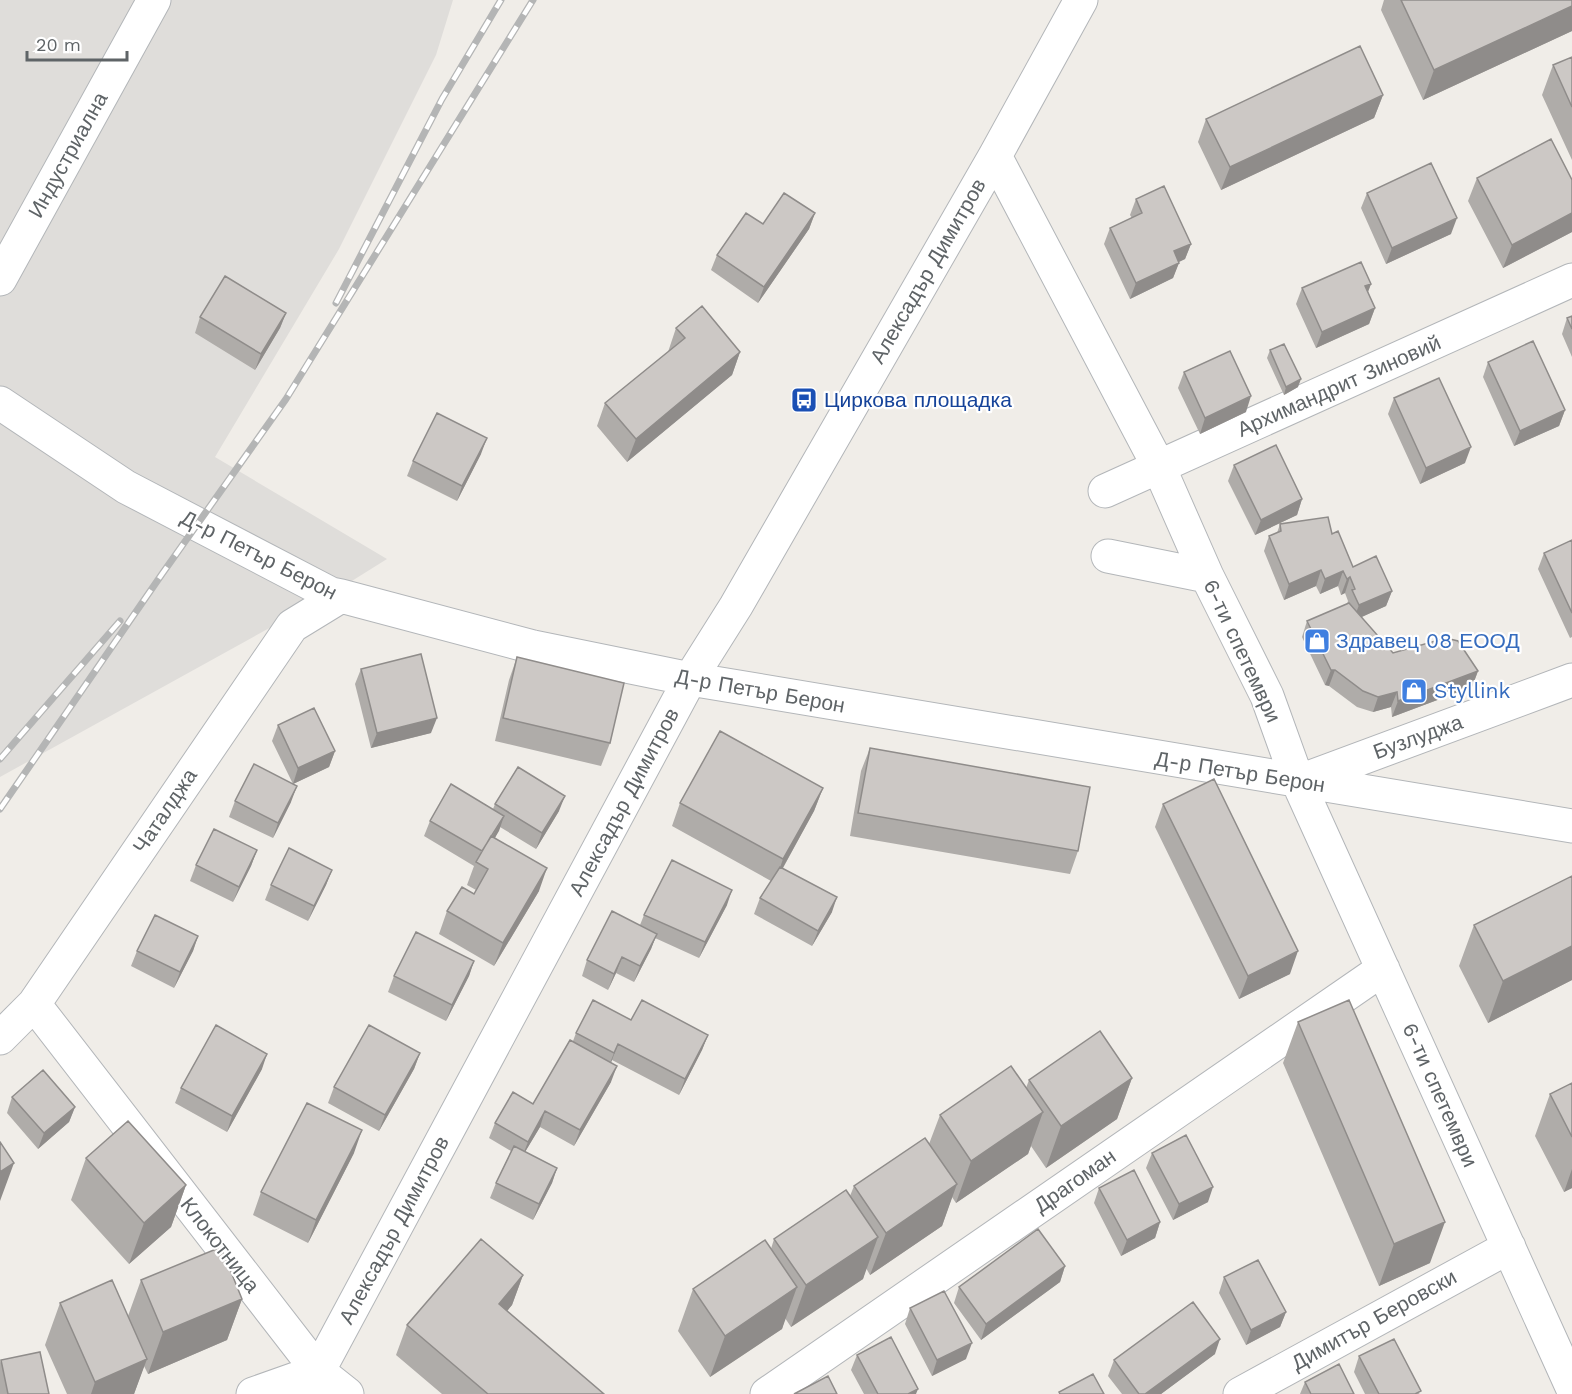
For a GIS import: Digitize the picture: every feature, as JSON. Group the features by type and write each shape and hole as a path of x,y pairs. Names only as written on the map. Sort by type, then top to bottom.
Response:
{"street":[{"name":"Индустриална","path":"0,279 154,0"},
{"name":"Алексадър Димитров","path":"312,1383 690,679 736,606 995,156 1081,0"},
{"name":"6-ти спетември","path":"995,156 1159,467 1207,576 1268,696 1298,782 1572,1387"},
{"name":"Архимандрит Зиновий","path":"1105,491 1572,280"},
{"name":"Д-р Петър Берон","path":"0,403 126,487 331,594 341,597 533,646 690,679 1572,826"},
{"path":"1108,556 1207,576"},
{"name":"Чаталджа","path":"0,1038 34,1004 292,626 341,597"},
{"name":"Бузлуджа","path":"1298,782 1572,680"},
{"name":"Драгоман","path":"767,1394 1383,969"},
{"name":"Клокотница","path":"34,1004 312,1383 347,1394"},
{"name":"Димитър Беровски","path":"1240,1394 1509,1247"},
{"path":"253,1394 312,1383"}],"shaded area":[{"path":"0,0 453,0 436,55 339,249 215,457 387,559 331,594 0,777"}],"building":[{"path":"1401,0 1572,0 1572,6 1434,70"},
{"path":"1360,46 1383,95 1230,167 1206,119"},
{"path":"1572,57 1572,107 1553,65"},
{"path":"1551,139 1572,180 1572,213 1512,245 1477,178"},
{"path":"1431,163 1457,218 1392,248 1367,193"},
{"path":"1164,186 1191,244 1174,251 1179,263 1136,283 1110,228 1142,213 1136,199"},
{"path":"784,193 815,213 764,287 717,255 746,213 763,224"},
{"path":"1361,262 1371,284 1365,286 1375,308 1322,332 1302,288"},
{"path":"225,276 286,313 261,354 200,317"},
{"path":"702,306 740,352 636,439 605,403 685,338 676,328"},
{"path":"1572,316 1572,329 1567,318"},
{"path":"1533,341 1565,410 1520,431 1488,362"},
{"path":"1284,344 1301,379 1286,387 1270,350"},
{"path":"1230,351 1251,396 1205,418 1184,372"},
{"path":"1439,378 1471,447 1426,468 1394,398"},
{"path":"437,413 487,438 462,486 413,461"},
{"path":"1276,445 1302,499 1261,520 1234,465"},
{"path":"1328,517 1332,534 1338,531 1353,567 1376,556 1392,591 1359,605 1352,590 1355,589 1350,577 1347,579 1343,571 1325,579 1321,570 1289,584 1269,536 1281,531 1280,524"},
{"path":"1572,540 1572,613 1544,553"},
{"path":"1349,603 1393,653 1446,638 1458,641 1478,671 1398,701 1397,692 1378,697 1363,691 1335,670 1331,670 1307,621"},
{"path":"421,654 437,718 377,733 361,669"},
{"path":"517,657 624,683 610,743 503,718"},
{"path":"314,708 335,751 298,768 278,725"},
{"path":"720,731 823,788 783,859 680,803"},
{"path":"870,748 1090,787 1078,851 858,813"},
{"path":"254,764 297,786 278,823 235,801"},
{"path":"518,767 565,796 542,833 495,804"},
{"path":"1214,779 1298,951 1248,976 1163,804"},
{"path":"451,784 504,816 482,851 430,821"},
{"path":"214,829 257,850 239,887 196,865"},
{"path":"491,836 547,868 503,943 447,911 462,887 474,894 488,869 476,862"},
{"path":"289,848 332,870 314,906 271,885"},
{"path":"672,860 732,890 705,942 644,915"},
{"path":"780,867 837,897 818,931 760,898"},
{"path":"1572,876 1572,946 1503,981 1474,925"},
{"path":"612,911 657,934 640,966 622,957 614,974 587,960"},
{"path":"155,915 198,936 180,972 137,951"},
{"path":"416,932 474,961 452,1005 394,976"},
{"path":"593,1000 631,1020 642,1000 708,1035 685,1079 618,1044 614,1053 576,1033"},
{"path":"1349,1000 1445,1222 1394,1244 1298,1022"},
{"path":"216,1025 267,1054 232,1116 181,1088"},
{"path":"369,1025 420,1053 385,1115 334,1087"},
{"path":"1100,1031 1132,1078 1061,1126 1029,1080"},
{"path":"570,1040 617,1066 580,1130 545,1111 528,1142 495,1123 513,1092 533,1104"},
{"path":"1011,1066 1043,1112 971,1161 940,1115"},
{"path":"43,1070 75,1107 44,1133 12,1097"},
{"path":"1572,1083 1572,1137 1550,1094"},
{"path":"307,1103 362,1130 316,1220 261,1192"},
{"path":"128,1121 186,1185 144,1223 86,1158"},
{"path":"1186,1135 1213,1187 1179,1204 1152,1153"},
{"path":"925,1138 957,1184 886,1233 854,1186"},
{"path":"0,1142 14,1163 0,1172"},
{"path":"514,1146 557,1168 539,1204 496,1183"},
{"path":"1134,1170 1160,1222 1127,1240 1099,1188"},
{"path":"846,1190 878,1237 806,1285 774,1239"},
{"path":"1038,1229 1065,1266 986,1324 959,1287"},
{"path":"481,1239 523,1275 499,1304 604,1394 488,1394 407,1325"},
{"path":"765,1240 797,1287 725,1336 693,1289"},
{"path":"221,1247 242,1299 163,1332 141,1280"},
{"path":"1258,1260 1286,1312 1251,1330 1224,1277"},
{"path":"112,1280 147,1359 95,1382 60,1303"},
{"path":"944,1291 972,1343 937,1360 910,1308"},
{"path":"1193,1302 1220,1339 1145,1394 1139,1394 1114,1360"},
{"path":"891,1337 918,1389 908,1394 878,1394 857,1355"},
{"path":"1394,1339 1421,1391 1415,1394 1379,1394 1359,1356"},
{"path":"40,1352 49,1394 8,1394 1,1360"},
{"path":"1339,1364 1354,1394 1311,1394 1305,1382"},
{"path":"1093,1374 1104,1394 1060,1394 1059,1392"},
{"path":"828,1376 837,1394 794,1394"}],"railway":[{"path":"336,303 442,99 501,0"},
{"path":"0,809 286,399 533,0"},
{"path":"0,759 120,621"}],"place":[{"name":"Циркова площадка","path":"804,400"},
{"name":"Здравец 08 ЕООД","path":"1317,641"},
{"name":"Styllink","path":"1414,691"}]}
